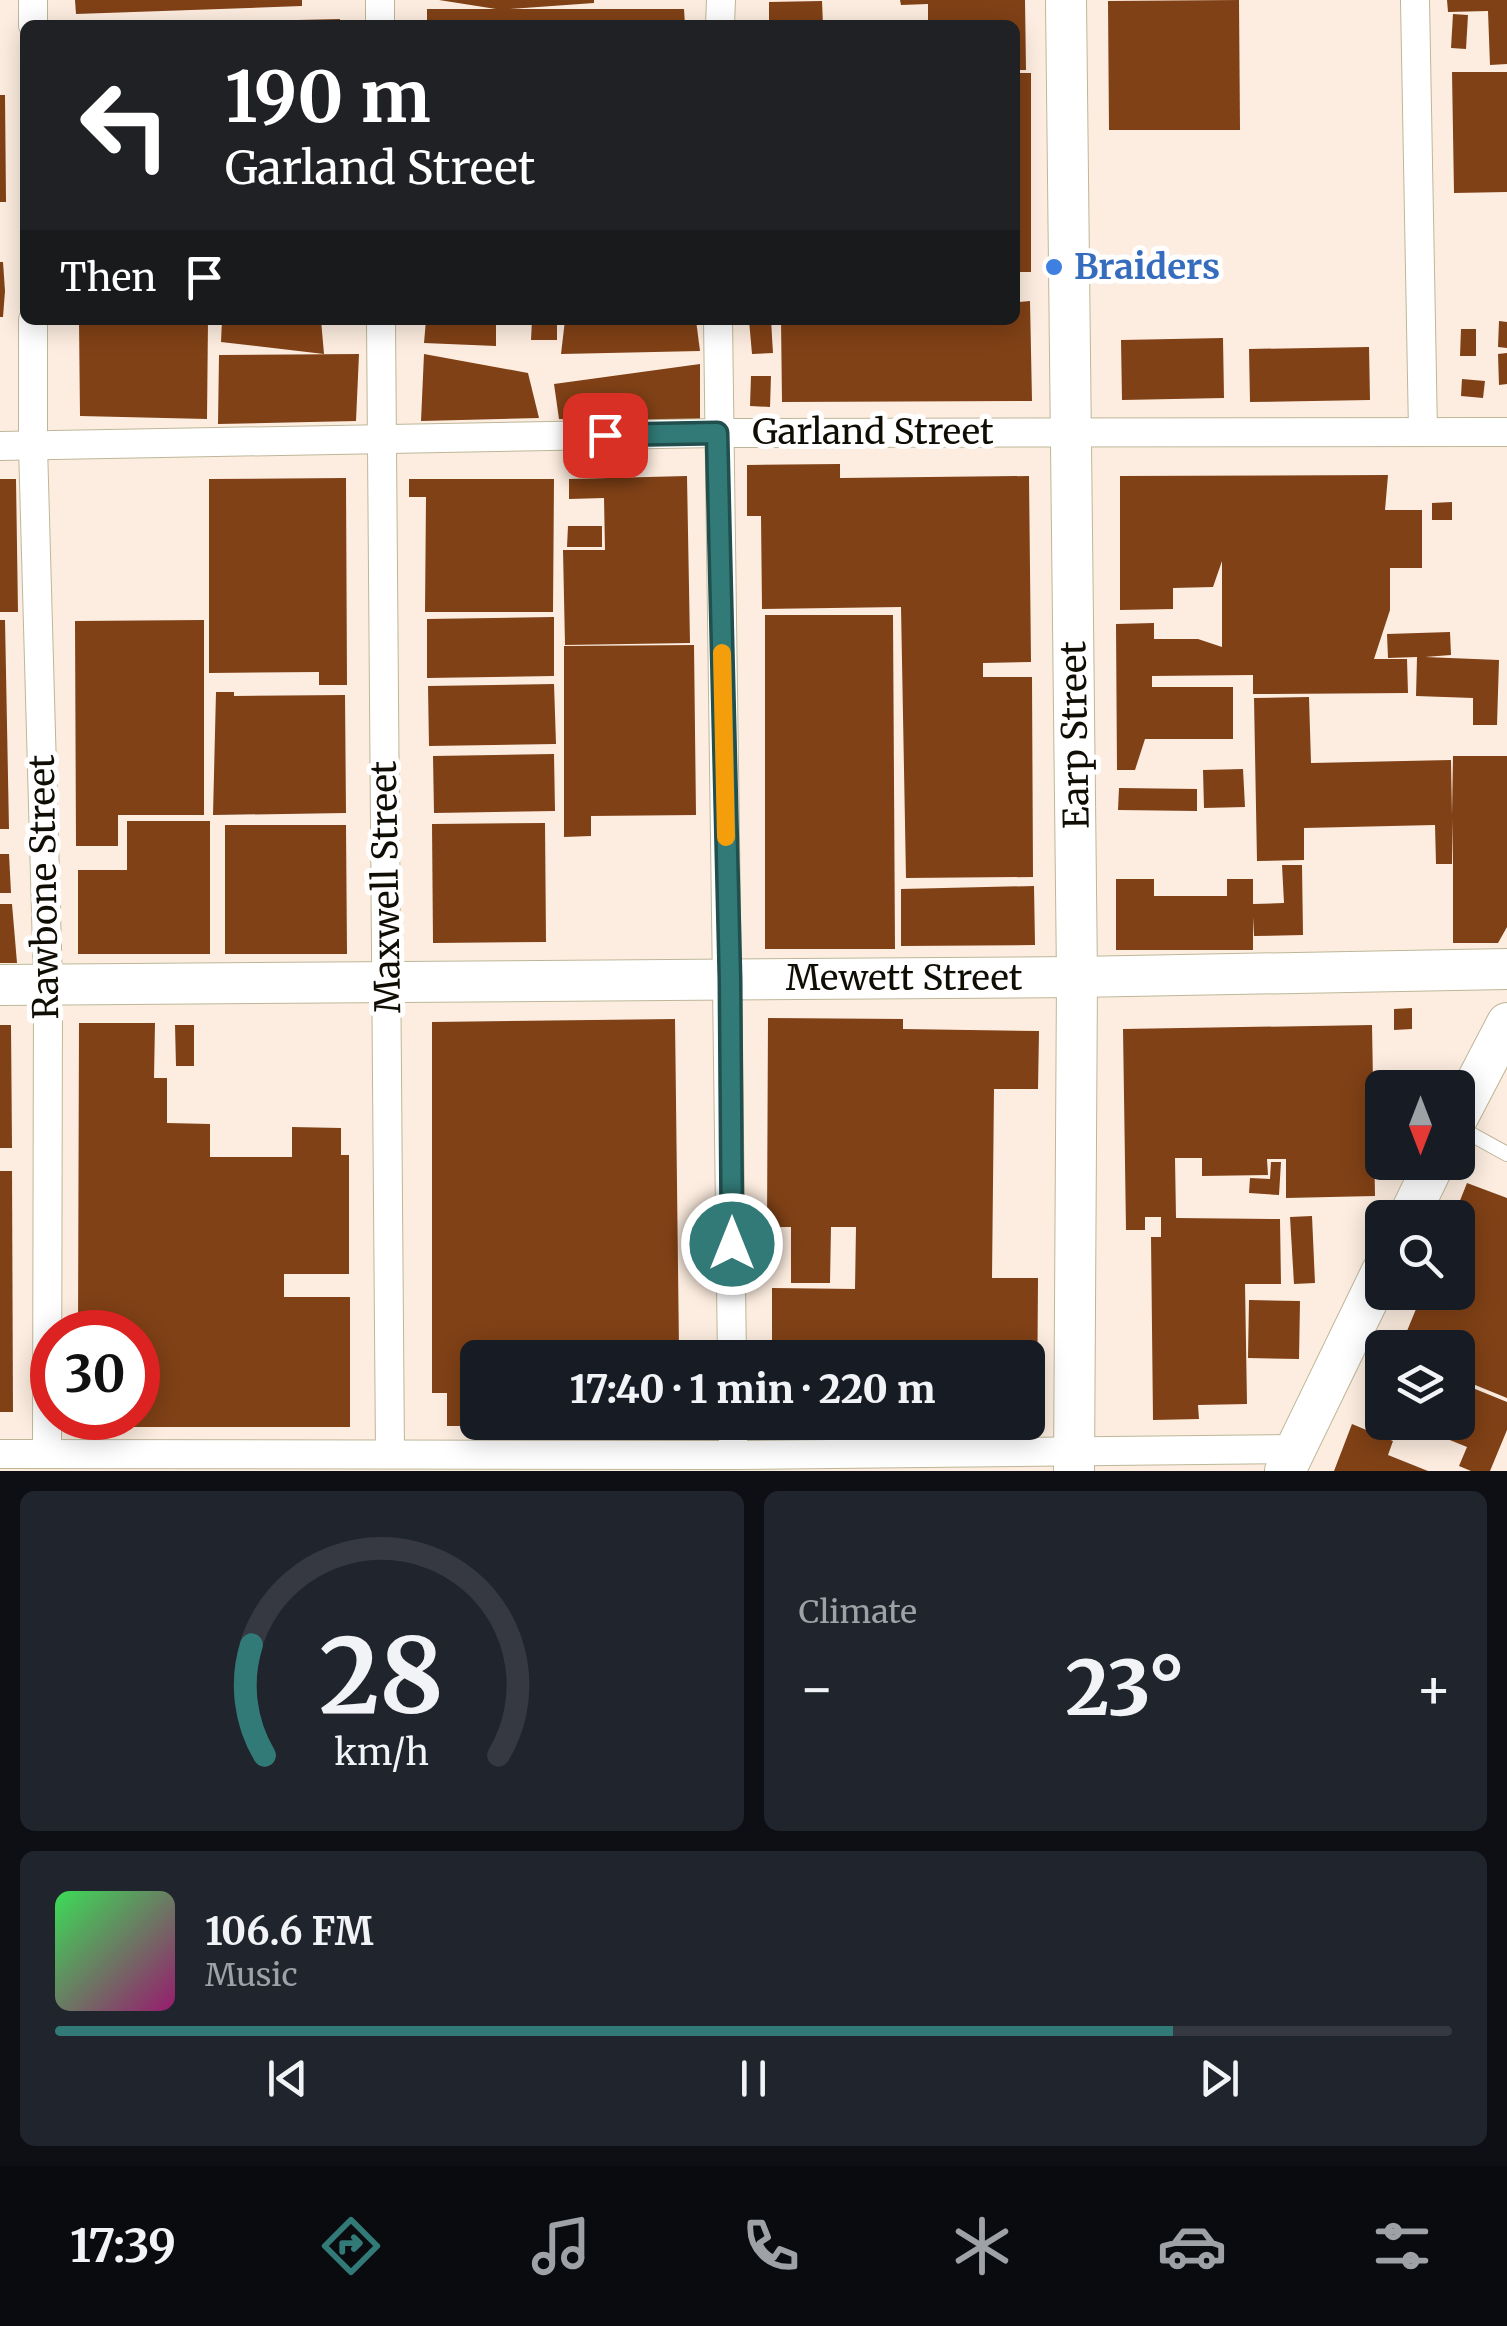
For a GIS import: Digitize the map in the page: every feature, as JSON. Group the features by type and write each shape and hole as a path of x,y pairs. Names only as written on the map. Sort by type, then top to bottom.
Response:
{"street":[{"name":"Earp Street","path":"1066,0 1078,977 1074,1462"},
{"path":"1415,0 1423,432"},
{"name":"Rawbone Street","path":"33,325 48,985 47,1454"},
{"name":"Maxwell Street","path":"381,325 390,1454"},
{"path":"718,325 730,980 732,1340"},
{"name":"Garland Street","path":"0,446 717,433 1507,432"},
{"name":"Mewett Street","path":"0,985 1078,977 1507,969"},
{"path":"1475,1085 1507,1024"},
{"path":"0,1454 733,1456 1074,1462 1291,1460 1365,1305"},
{"path":"733,1440 733,1456"}],"lane":[{"path":"1475,1136 1507,1154"}],"shaded area":[{"path":"0,0 1507,0 1507,1471 0,1471"}],"building":[{"path":"75,0 302,0 302,6 76,14"},
{"path":"439,0 594,0 510,9 684,9 685,20 427,20 427,9 496,9"},
{"path":"900,0 1025,0 1026,70 1020,70 1020,20 928,20 928,4 901,5"},
{"path":"1239,0 1240,130 1109,130 1108,1"},
{"path":"1447,0 1507,0 1507,64 1490,65 1488,11 1448,12"},
{"path":"822,1 823,20 769,20 769,2"},
{"path":"1453,14 1468,15 1466,49 1451,48"},
{"path":"1452,72 1507,72 1507,192 1454,193"},
{"path":"1020,73 1031,73 1031,272 1020,272"},
{"path":"0,95 5,95 6,202 0,202"},
{"path":"0,262 5,291 3,317 0,317"},
{"path":"1030,301 1032,401 782,402 781,325 1020,325 1020,302"},
{"path":"1499,321 1507,322 1507,348 1498,347"},
{"path":"79,325 208,325 207,419 80,416"},
{"path":"222,325 321,325 324,354 221,342"},
{"path":"426,325 496,325 496,346 424,343"},
{"path":"532,325 557,325 557,340 531,340"},
{"path":"564,325 697,325 700,351 561,354"},
{"path":"749,325 771,325 773,353 752,354"},
{"path":"1461,329 1476,329 1476,356 1460,356"},
{"path":"1223,338 1224,398 1122,400 1121,340"},
{"path":"1369,347 1370,400 1250,402 1249,349"},
{"path":"1507,353 1507,384 1499,385 1498,354"},
{"path":"359,354 356,421 218,424 219,355"},
{"path":"424,354 528,373 539,418 421,421"},
{"path":"700,364 700,425 559,419 554,384"},
{"path":"751,376 771,376 770,407 750,406"},
{"path":"1462,379 1485,381 1483,398 1461,396"},
{"path":"840,464 840,478 1029,476 1031,662 983,663 983,677 1032,677 1033,877 906,878 901,607 762,609 761,516 747,516 747,465"},
{"path":"1388,475 1385,510 1422,510 1422,568 1390,568 1390,610 1374,659 1407,659 1408,693 1253,694 1253,675 1152,676 1152,687 1233,687 1233,739 1145,739 1135,770 1117,770 1116,624 1154,623 1154,639 1198,639 1222,647 1222,561 1213,587 1173,588 1173,609 1120,610 1120,476"},
{"path":"687,476 690,643 565,645 563,550 605,550 604,498 569,499 569,479"},
{"path":"346,478 347,685 319,685 319,672 209,673 209,479"},
{"path":"0,479 16,479 18,612 0,612"},
{"path":"409,479 554,479 553,612 425,612 426,497 409,497"},
{"path":"1452,502 1452,520 1432,520 1432,503"},
{"path":"568,526 602,526 602,547 567,547"},
{"path":"765,615 893,615 895,949 765,949"},
{"path":"554,617 554,676 427,678 427,619"},
{"path":"0,620 5,620 9,829 0,829"},
{"path":"204,620 204,815 118,815 118,846 76,846 75,621"},
{"path":"1450,632 1451,655 1425,657 1499,660 1497,725 1473,725 1473,698 1416,696 1417,657 1388,658 1387,634"},
{"path":"694,645 696,815 591,816 591,836 564,837 564,646"},
{"path":"554,684 556,744 429,746 428,686"},
{"path":"216,692 234,692 234,696 345,695 346,813 213,815"},
{"path":"1309,697 1311,763 1451,760 1452,815 1453,756 1507,756 1507,927 1498,943 1453,943 1453,819 1452,864 1436,864 1435,825 1304,828 1304,860 1257,861 1254,698"},
{"path":"554,754 555,811 434,813 433,756"},
{"path":"1243,769 1245,807 1204,808 1203,770"},
{"path":"1119,788 1197,789 1197,811 1118,810"},
{"path":"127,821 210,821 210,954 78,954 78,870 127,870"},
{"path":"545,823 546,942 433,943 432,824"},
{"path":"225,825 346,825 347,954 225,954"},
{"path":"0,854 9,854 11,893 0,893"},
{"path":"1282,865 1302,865 1303,935 1254,936 1253,917 1253,950 1116,950 1116,879 1154,879 1154,896 1227,896 1227,879 1253,879 1253,904 1284,903"},
{"path":"1034,886 1035,945 901,946 901,889"},
{"path":"0,904 12,904 17,963 0,963"},
{"path":"1412,1008 1412,1029 1394,1030 1394,1009"},
{"path":"768,1018 903,1019 903,1029 1039,1031 1038,1089 994,1089 992,1278 1038,1278 1038,1340 772,1340 772,1288 855,1289 856,1227 831,1227 830,1283 791,1283 791,1227 767,1227"},
{"path":"675,1019 679,1340 460,1340 460,1426 447,1426 447,1393 432,1393 432,1022"},
{"path":"79,1023 155,1023 154,1078 167,1078 167,1123 210,1124 210,1157 292,1157 292,1127 341,1128 341,1155 349,1155 349,1274 284,1274 284,1297 350,1297 350,1427 160,1427 160,1310 78,1310"},
{"path":"0,1025 11,1025 12,1148 0,1148"},
{"path":"175,1025 194,1025 194,1066 176,1066"},
{"path":"1372,1025 1373,1070 1365,1070 1365,1180 1375,1180 1375,1196 1286,1198 1286,1159 1267,1159 1268,1175 1202,1176 1202,1158 1175,1158 1176,1218 1280,1219 1281,1284 1245,1284 1247,1404 1198,1405 1199,1419 1153,1420 1151,1237 1161,1237 1161,1217 1145,1217 1145,1230 1126,1230 1123,1029"},
{"path":"1271,1162 1281,1162 1279,1195 1249,1193 1250,1178 1270,1179"},
{"path":"0,1171 12,1171 13,1412 0,1412"},
{"path":"1467,1183 1507,1198 1507,1398 1475,1385 1475,1330 1407,1330 1416,1310 1475,1310 1475,1200 1460,1200"},
{"path":"1312,1216 1315,1283 1294,1284 1290,1217"},
{"path":"1249,1300 1300,1301 1299,1359 1248,1358"},
{"path":"1475,1389 1507,1402 1507,1430 1490,1471 1471,1471 1459,1466 1467,1447 1450,1440 1475,1440"},
{"path":"1352,1424 1365,1429 1365,1440 1393,1441 1388,1455 1428,1471 1334,1471"}],"slow traffic":[{"path":"722,653 726,837"}],"place":[{"name":"Braiders","path":"1054,267"}],"route":[{"path":"605,435 717,433 732,1244"}]}
